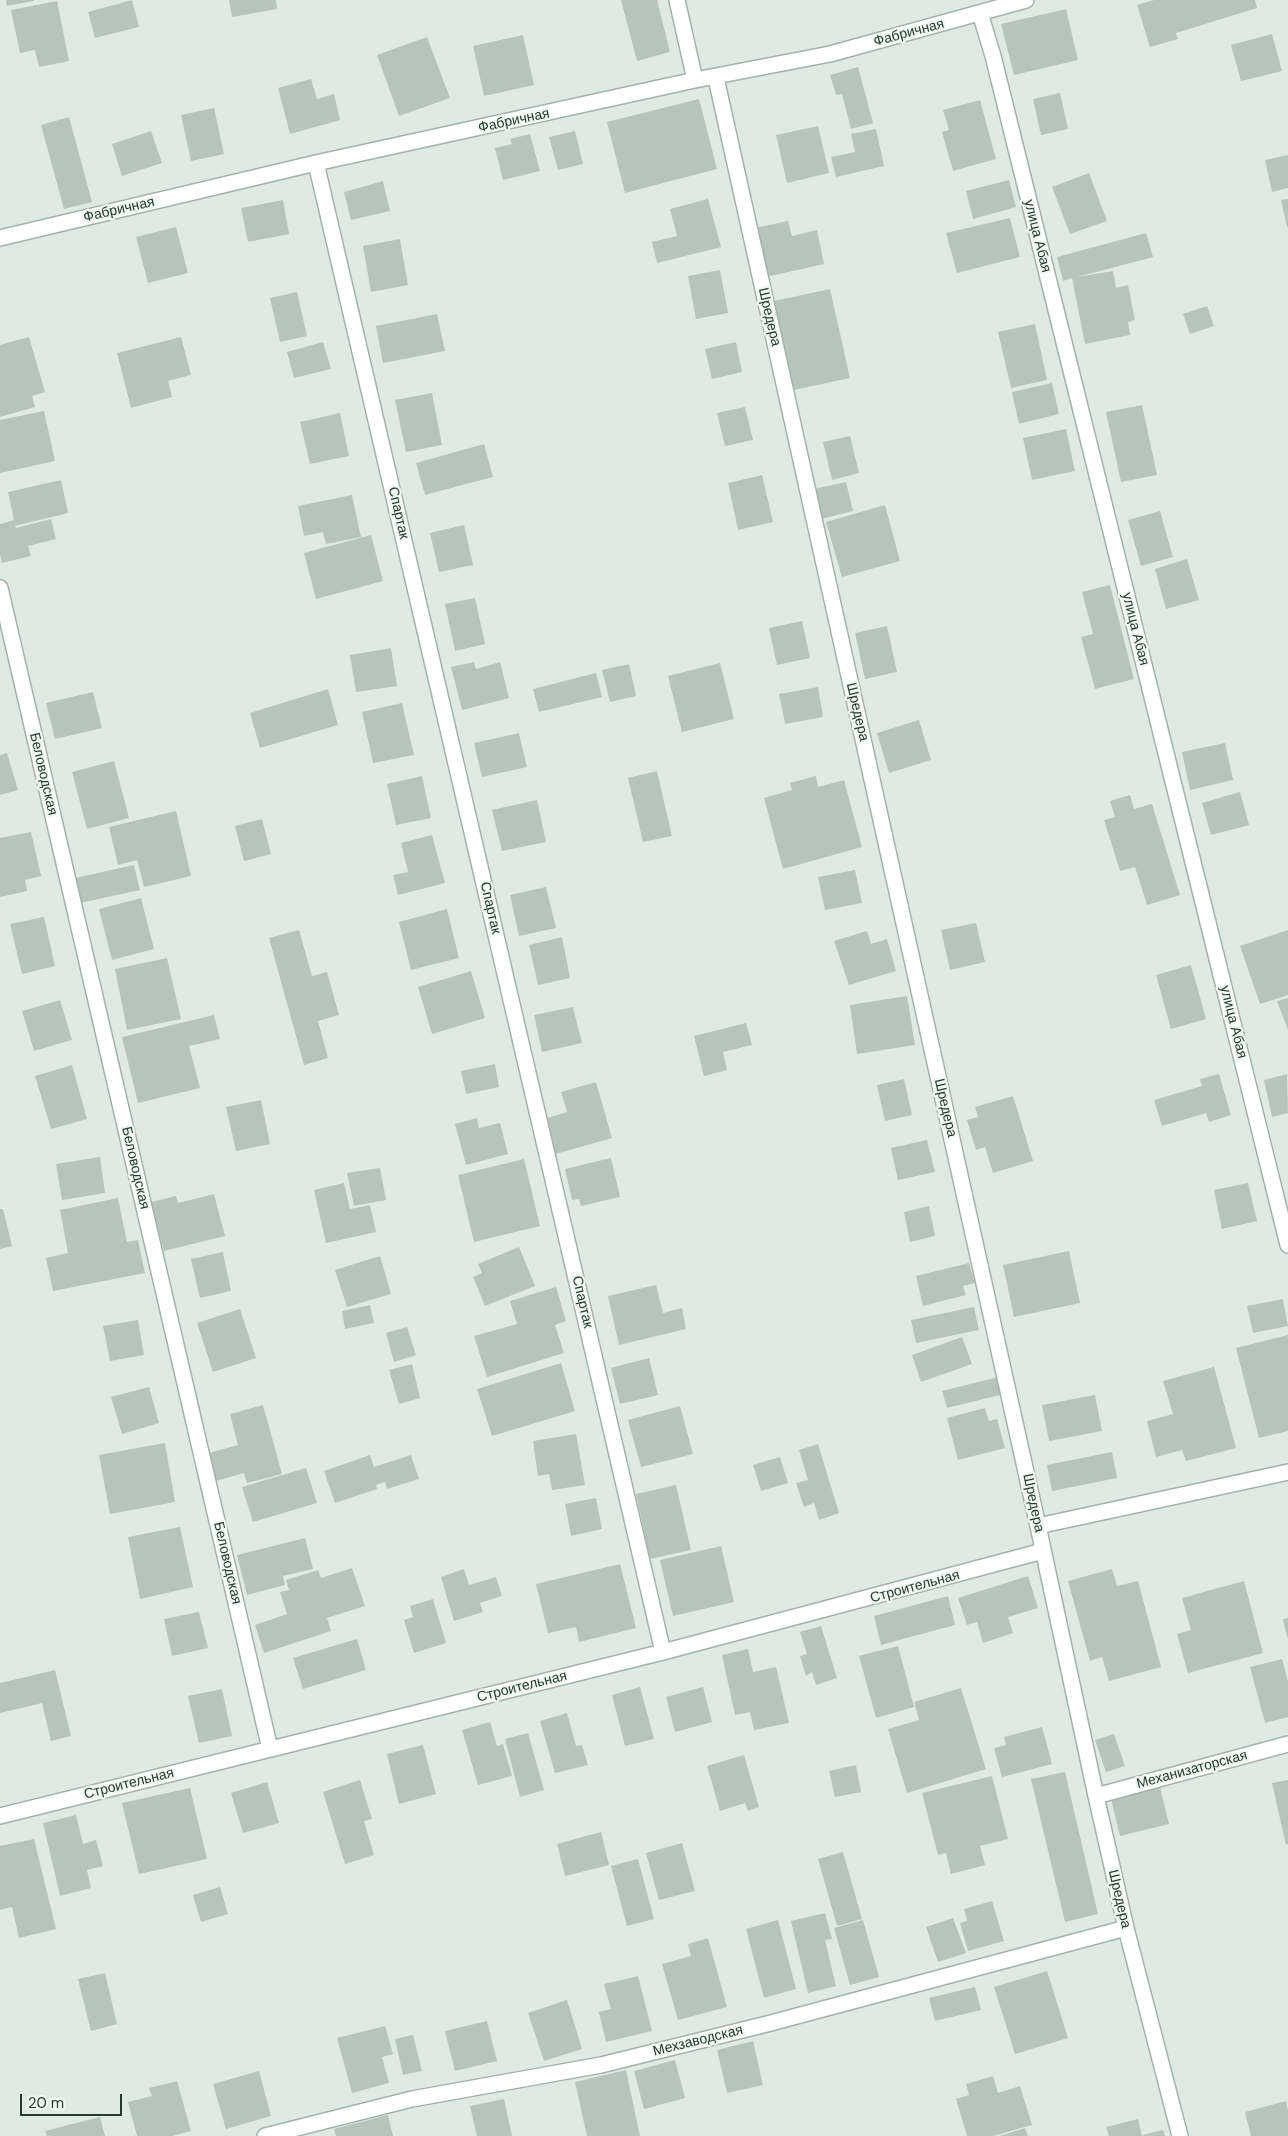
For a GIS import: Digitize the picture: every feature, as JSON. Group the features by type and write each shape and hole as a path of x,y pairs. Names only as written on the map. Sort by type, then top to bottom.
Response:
{"street":[{"path":"677,0 696,80"},
{"name":"Фабричная","path":"0,238 316,163 696,80 716,78 830,54 980,13 995,4 1026,0"},
{"name":"улица Абая","path":"980,13 993,56 1288,1245"},
{"name":"Шредера","path":"716,78 1038,1526 1096,1796 1126,1928 1180,2136"},
{"name":"Спартак","path":"316,163 663,1652"},
{"name":"Беловодская","path":"0,588 270,1748"},
{"path":"1038,1526 1288,1472"},
{"name":"Строительная","path":"0,1816 663,1652 1043,1551"},
{"name":"Механизаторская","path":"1096,1796 1288,1744"},
{"name":"Мехзаводская","path":"265,2136 412,2100 601,2064 767,2024 1126,1928"}],"building":[{"path":"6,0 34,0 34,1 7,6"},
{"path":"132,0 139,27 95,38 88,12"},
{"path":"229,0 276,0 277,9 232,17"},
{"path":"621,0 657,0 670,52 637,61"},
{"path":"1154,0 1255,0 1257,8 1176,33 1178,39 1150,47 1137,5"},
{"path":"57,1 69,61 39,67 35,50 20,53 11,10"},
{"path":"1066,9 1078,60 1014,75 1001,24"},
{"path":"1272,34 1282,71 1241,81 1231,45"},
{"path":"523,35 534,85 484,96 473,46"},
{"path":"427,37 450,98 399,116 377,55"},
{"path":"858,67 873,123 851,129 842,94 836,95 830,75"},
{"path":"311,79 317,99 334,94 340,120 290,134 278,88"},
{"path":"1060,93 1068,129 1041,135 1033,99"},
{"path":"699,99 717,169 625,193 607,122"},
{"path":"980,100 996,159 953,171 942,132 949,130 943,110"},
{"path":"214,108 224,154 191,161 181,115"},
{"path":"69,117 92,202 64,209 41,125"},
{"path":"818,126 829,173 787,183 776,135"},
{"path":"876,129 884,166 836,177 831,157 855,152 851,134"},
{"path":"151,131 162,163 122,176 112,144"},
{"path":"575,131 583,164 558,170 549,137"},
{"path":"530,134 540,171 503,180 495,148 512,144 510,139"},
{"path":"1288,155 1288,188 1272,192 1265,160"},
{"path":"1089,173 1107,221 1070,234 1052,187"},
{"path":"1009,180 1016,207 973,219 966,191"},
{"path":"383,181 390,211 351,220 344,192"},
{"path":"708,199 721,247 657,263 652,242 677,236 670,209"},
{"path":"1288,199 1288,227 1287,227 1281,200"},
{"path":"283,200 289,234 248,242 241,208"},
{"path":"1010,218 1020,257 957,273 946,233"},
{"path":"788,221 792,236 817,230 824,264 766,277 755,228"},
{"path":"176,227 188,273 148,283 136,237"},
{"path":"1146,233 1153,257 1077,277 1113,271 1116,288 1128,285 1135,320 1128,322 1130,335 1085,344 1072,278 1063,281 1057,257"},
{"path":"400,239 408,285 371,292 363,246"},
{"path":"720,270 728,313 696,319 688,276"},
{"path":"830,289 850,378 794,390 774,301"},
{"path":"297,292 307,336 280,342 270,298"},
{"path":"1207,306 1214,326 1190,334 1183,314"},
{"path":"437,314 445,351 383,363 376,326"},
{"path":"1035,324 1047,380 1011,388 998,332"},
{"path":"29,337 45,392 32,396 35,407 0,417 0,345"},
{"path":"181,337 191,375 168,381 172,397 131,408 117,353"},
{"path":"323,342 331,369 294,378 287,352"},
{"path":"736,342 742,372 712,379 705,349"},
{"path":"1052,383 1059,414 1019,424 1012,392"},
{"path":"432,393 442,445 406,452 395,400"},
{"path":"1142,405 1157,475 1121,482 1106,412"},
{"path":"745,407 753,440 725,446 717,413"},
{"path":"44,411 55,461 0,473 0,420"},
{"path":"340,413 349,456 310,464 300,422"},
{"path":"1066,429 1075,471 1032,480 1023,438"},
{"path":"850,436 859,473 832,480 823,442"},
{"path":"484,444 493,477 425,495 416,463"},
{"path":"762,475 773,522 738,530 728,483"},
{"path":"61,480 68,513 15,526 16,528 51,519 56,539 28,546 31,556 2,563 0,554 0,524 14,520 8,492"},
{"path":"846,482 853,511 817,520 809,490"},
{"path":"352,495 361,537 326,544 323,532 304,536 298,506"},
{"path":"885,505 900,561 842,577 826,522"},
{"path":"1160,511 1173,557 1141,566 1128,520"},
{"path":"464,525 473,565 439,572 430,533"},
{"path":"371,535 383,581 316,599 304,553"},
{"path":"1187,559 1199,600 1166,609 1155,569"},
{"path":"1110,585 1134,679 1095,689 1081,637 1093,634 1082,592"},
{"path":"475,598 485,644 455,651 445,604"},
{"path":"802,621 810,658 777,665 769,628"},
{"path":"887,626 897,672 865,679 855,633"},
{"path":"391,648 397,686 356,692 350,655"},
{"path":"474,662 476,669 500,662 509,698 462,710 451,667"},
{"path":"720,663 734,719 682,732 668,676"},
{"path":"629,664 636,696 610,702 602,670"},
{"path":"596,673 602,697 539,712 533,689"},
{"path":"818,687 823,717 785,724 779,694"},
{"path":"328,689 338,725 260,748 250,713"},
{"path":"93,692 102,728 55,739 46,703"},
{"path":"402,703 414,755 373,763 362,712"},
{"path":"919,720 931,760 889,773 877,733"},
{"path":"519,733 527,767 482,777 474,743"},
{"path":"1225,743 1233,780 1190,790 1182,752"},
{"path":"7,753 18,790 0,795 0,755"},
{"path":"114,761 129,818 87,829 72,772"},
{"path":"657,771 672,836 643,842 628,778"},
{"path":"422,776 431,818 396,825 387,784"},
{"path":"816,776 818,787 844,780 862,847 783,869 764,798 792,790 790,783"},
{"path":"1240,792 1249,825 1211,835 1202,803"},
{"path":"1130,795 1134,809 1152,804 1180,895 1147,905 1135,867 1120,871 1104,820 1115,817 1110,801"},
{"path":"537,800 546,842 502,851 492,810"},
{"path":"176,811 191,876 144,887 137,860 118,865 109,827"},
{"path":"262,819 271,854 244,861 235,826"},
{"path":"31,832 41,876 25,880 27,891 0,897 0,838"},
{"path":"432,835 445,883 398,895 393,875 408,872 401,843"},
{"path":"134,865 140,890 80,903 75,878"},
{"path":"855,870 862,903 825,910 818,877"},
{"path":"546,887 556,928 519,936 510,895"},
{"path":"141,898 154,949 112,960 99,909"},
{"path":"447,909 459,958 411,970 399,922"},
{"path":"44,917 55,966 22,974 10,924"},
{"path":"976,923 985,962 950,970 941,930"},
{"path":"299,930 312,976 327,972 339,1015 318,1021 328,1058 304,1065 269,938"},
{"path":"1288,930 1288,995 1260,1004 1240,946"},
{"path":"867,931 871,944 887,939 896,971 849,985 834,941"},
{"path":"562,937 570,978 538,985 529,945"},
{"path":"167,958 181,1019 127,1030 115,969"},
{"path":"1191,965 1206,1019 1171,1029 1156,975"},
{"path":"471,971 485,1018 432,1034 418,987"},
{"path":"907,996 915,1045 857,1054 850,1005"},
{"path":"1288,998 1288,1030 1277,1001"},
{"path":"60,1000 72,1040 34,1051 22,1011"},
{"path":"573,1007 582,1043 542,1052 534,1015"},
{"path":"214,1015 220,1039 189,1046 200,1088 138,1103 122,1037"},
{"path":"746,1023 752,1045 723,1052 727,1070 704,1076 694,1036"},
{"path":"495,1064 499,1087 466,1094 461,1071"},
{"path":"72,1065 87,1119 51,1129 35,1076"},
{"path":"1219,1074 1231,1115 1209,1122 1206,1113 1162,1126 1154,1100 1202,1086 1200,1079"},
{"path":"1287,1074 1288,1113 1272,1117 1264,1080"},
{"path":"904,1079 912,1115 885,1121 877,1085"},
{"path":"596,1082 612,1138 552,1155 541,1120 567,1112 561,1092"},
{"path":"1013,1096 1033,1161 993,1173 985,1147 976,1150 967,1120 978,1117 975,1107"},
{"path":"261,1100 270,1144 236,1151 226,1107"},
{"path":"477,1118 479,1128 500,1123 508,1154 466,1165 455,1124"},
{"path":"927,1140 935,1172 898,1180 891,1148"},
{"path":"100,1157 105,1193 62,1200 56,1164"},
{"path":"611,1158 620,1197 581,1206 579,1199 572,1200 565,1169"},
{"path":"524,1159 540,1226 474,1242 458,1175"},
{"path":"380,1168 386,1200 354,1206 347,1173"},
{"path":"344,1183 350,1209 370,1205 376,1232 326,1243 314,1190"},
{"path":"1248,1183 1257,1221 1222,1229 1214,1190"},
{"path":"214,1194 225,1236 164,1251 151,1202 176,1196 178,1203"},
{"path":"118,1198 127,1242 138,1240 145,1273 53,1291 46,1258 68,1253 60,1210"},
{"path":"929,1206 935,1236 910,1242 904,1212"},
{"path":"0,1209 3,1209 12,1246 0,1249"},
{"path":"519,1247 535,1286 485,1306 473,1277 482,1273 478,1264"},
{"path":"1069,1251 1080,1303 1014,1317 1003,1265"},
{"path":"223,1252 231,1291 200,1298 191,1259"},
{"path":"380,1256 391,1294 347,1307 335,1270"},
{"path":"969,1263 975,1283 963,1286 966,1295 923,1306 916,1276"},
{"path":"656,1285 663,1313 682,1308 686,1329 619,1345 608,1296"},
{"path":"556,1287 566,1321 555,1325 564,1353 487,1377 474,1336 517,1324 510,1301"},
{"path":"1283,1299 1288,1326 1253,1333 1247,1306"},
{"path":"370,1305 374,1323 345,1329 342,1311"},
{"path":"974,1307 979,1330 916,1343 911,1320"},
{"path":"240,1309 256,1358 213,1372 197,1323"},
{"path":"138,1320 144,1355 110,1361 103,1326"},
{"path":"407,1327 416,1355 394,1362 386,1333"},
{"path":"1288,1335 1288,1431 1259,1438 1236,1348"},
{"path":"962,1337 972,1364 921,1382 912,1355"},
{"path":"649,1358 658,1395 620,1404 611,1368"},
{"path":"561,1363 575,1411 492,1436 477,1389"},
{"path":"412,1364 420,1398 399,1404 389,1370"},
{"path":"1214,1367 1236,1448 1186,1461 1182,1450 1156,1457 1147,1421 1173,1414 1163,1381"},
{"path":"999,1377 1004,1394 947,1408 942,1391"},
{"path":"149,1387 159,1423 122,1434 111,1397"},
{"path":"1095,1395 1102,1431 1049,1441 1042,1405"},
{"path":"263,1405 282,1474 247,1483 244,1473 216,1481 209,1453 238,1445 230,1414"},
{"path":"680,1406 693,1454 641,1467 628,1420"},
{"path":"985,1408 989,1421 997,1419 1005,1448 958,1460 947,1418"},
{"path":"576,1434 585,1485 552,1490 549,1474 538,1476 533,1441"},
{"path":"165,1443 175,1502 110,1514 99,1455"},
{"path":"818,1444 839,1513 819,1520 814,1503 804,1507 796,1483 808,1480 799,1450"},
{"path":"1112,1452 1117,1478 1052,1491 1047,1465"},
{"path":"370,1455 374,1467 411,1455 419,1479 387,1489 385,1482 376,1485 377,1489 335,1503 324,1471"},
{"path":"780,1457 788,1483 761,1491 753,1465"},
{"path":"306,1468 317,1503 253,1522 242,1487"},
{"path":"676,1485 691,1550 650,1559 636,1494"},
{"path":"596,1498 602,1529 571,1536 565,1504"},
{"path":"180,1527 193,1587 140,1599 128,1537"},
{"path":"305,1538 313,1569 283,1576 285,1585 247,1595 237,1555"},
{"path":"721,1546 734,1602 673,1616 660,1560"},
{"path":"620,1564 636,1628 579,1642 576,1627 548,1633 536,1584"},
{"path":"352,1568 365,1606 327,1618 331,1631 264,1653 255,1625 287,1614 280,1592 289,1590 286,1580 318,1570 321,1578"},
{"path":"464,1569 469,1585 496,1577 502,1596 480,1603 483,1612 454,1621 441,1577"},
{"path":"1112,1569 1117,1586 1138,1581 1161,1667 1109,1681 1102,1657 1090,1661 1068,1581"},
{"path":"1028,1576 1038,1608 1008,1617 1013,1633 983,1643 977,1622 967,1625 958,1598"},
{"path":"1244,1581 1263,1653 1188,1673 1177,1634 1191,1630 1182,1598"},
{"path":"948,1596 955,1625 881,1645 874,1616"},
{"path":"433,1599 446,1643 414,1653 404,1620 413,1617 410,1606"},
{"path":"199,1612 208,1648 172,1656 164,1619"},
{"path":"1288,1618 1288,1637 1287,1637 1283,1619"},
{"path":"821,1626 837,1678 816,1685 812,1672 806,1676 800,1656 807,1654 800,1632"},
{"path":"357,1639 366,1670 303,1689 293,1658"},
{"path":"898,1646 914,1707 876,1718 859,1656"},
{"path":"748,1649 753,1672 776,1667 789,1723 754,1730 750,1712 735,1715 722,1655"},
{"path":"1282,1659 1288,1681 1288,1717 1265,1723 1250,1667"},
{"path":"55,1670 71,1736 51,1741 42,1703 0,1713 0,1683"},
{"path":"640,1687 654,1739 625,1746 612,1695"},
{"path":"703,1687 712,1722 675,1732 666,1697"},
{"path":"961,1688 986,1769 907,1793 888,1729 919,1720 914,1702"},
{"path":"222,1689 232,1736 199,1743 188,1696"},
{"path":"567,1713 576,1746 582,1745 588,1765 555,1773 540,1721"},
{"path":"490,1722 497,1746 503,1744 512,1776 478,1785 462,1730"},
{"path":"1042,1727 1052,1764 1002,1777 994,1748 1006,1745 1004,1737"},
{"path":"528,1733 544,1790 520,1797 505,1739"},
{"path":"1114,1734 1125,1766 1106,1772 1095,1740"},
{"path":"423,1745 436,1794 399,1804 387,1754"},
{"path":"744,1755 759,1807 748,1811 745,1803 720,1811 707,1766"},
{"path":"856,1765 861,1792 835,1797 829,1771"},
{"path":"1065,1772 1098,1914 1065,1922 1031,1779"},
{"path":"992,1776 1008,1839 980,1846 985,1865 951,1874 946,1853 938,1855 922,1793"},
{"path":"360,1780 372,1819 364,1821 374,1855 345,1864 323,1792"},
{"path":"1288,1780 1288,1844 1286,1845 1272,1783"},
{"path":"267,1782 279,1823 243,1833 231,1793"},
{"path":"1160,1787 1169,1824 1120,1836 1111,1799"},
{"path":"190,1788 207,1859 139,1874 122,1803"},
{"path":"76,1815 83,1844 96,1840 103,1866 87,1870 91,1888 60,1896 43,1823"},
{"path":"601,1832 609,1865 565,1876 557,1844"},
{"path":"34,1839 56,1929 19,1938 12,1907 0,1910 0,1846"},
{"path":"682,1843 695,1891 659,1900 646,1853"},
{"path":"843,1852 862,1919 837,1926 818,1859"},
{"path":"638,1859 654,1919 627,1926 611,1866"},
{"path":"220,1887 228,1914 201,1922 193,1895"},
{"path":"992,1901 1004,1941 968,1951 960,1923 967,1921 964,1909"},
{"path":"825,1913 832,1939 825,1940 836,1986 808,1993 791,1921"},
{"path":"953,1918 966,1953 938,1962 926,1927"},
{"path":"778,1920 796,1989 764,1998 746,1929"},
{"path":"863,1920 879,1977 850,1985 834,1928"},
{"path":"708,1938 727,2007 678,2020 662,1964 691,1956 688,1944"},
{"path":"1047,1971 1068,2038 1015,2054 994,1987"},
{"path":"105,1973 117,2024 91,2031 78,1979"},
{"path":"638,1976 652,2031 606,2042 599,2012 611,2009 604,1984"},
{"path":"975,1987 981,2010 935,2021 929,1998"},
{"path":"567,2000 582,2049 544,2061 528,2013"},
{"path":"487,2021 497,2061 455,2071 445,2031"},
{"path":"385,2026 393,2054 382,2057 389,2083 352,2093 337,2038"},
{"path":"413,2035 422,2071 403,2075 395,2039"},
{"path":"753,2041 763,2085 727,2093 717,2050"},
{"path":"675,2060 685,2098 644,2109 634,2071"},
{"path":"626,2070 640,2136 587,2136 575,2082"},
{"path":"259,2071 271,2116 226,2129 213,2084"},
{"path":"993,2076 998,2093 1020,2086 1032,2125 993,2136 967,2136 956,2099 969,2095 966,2084"},
{"path":"177,2081 191,2131 172,2136 137,2136 128,2102 152,2096 149,2088"},
{"path":"504,2099 512,2136 477,2136 470,2106"},
{"path":"1286,2101 1288,2136 1251,2136 1245,2112"},
{"path":"388,2115 393,2136 336,2136 334,2129"},
{"path":"100,2117 105,2136 47,2136 45,2131"},
{"path":"1138,2119 1142,2136 1109,2136 1106,2127"},
{"path":"1025,2128 1028,2136 1000,2136"},
{"path":"1163,2130 1165,2136 1143,2136 1143,2135"}]}
